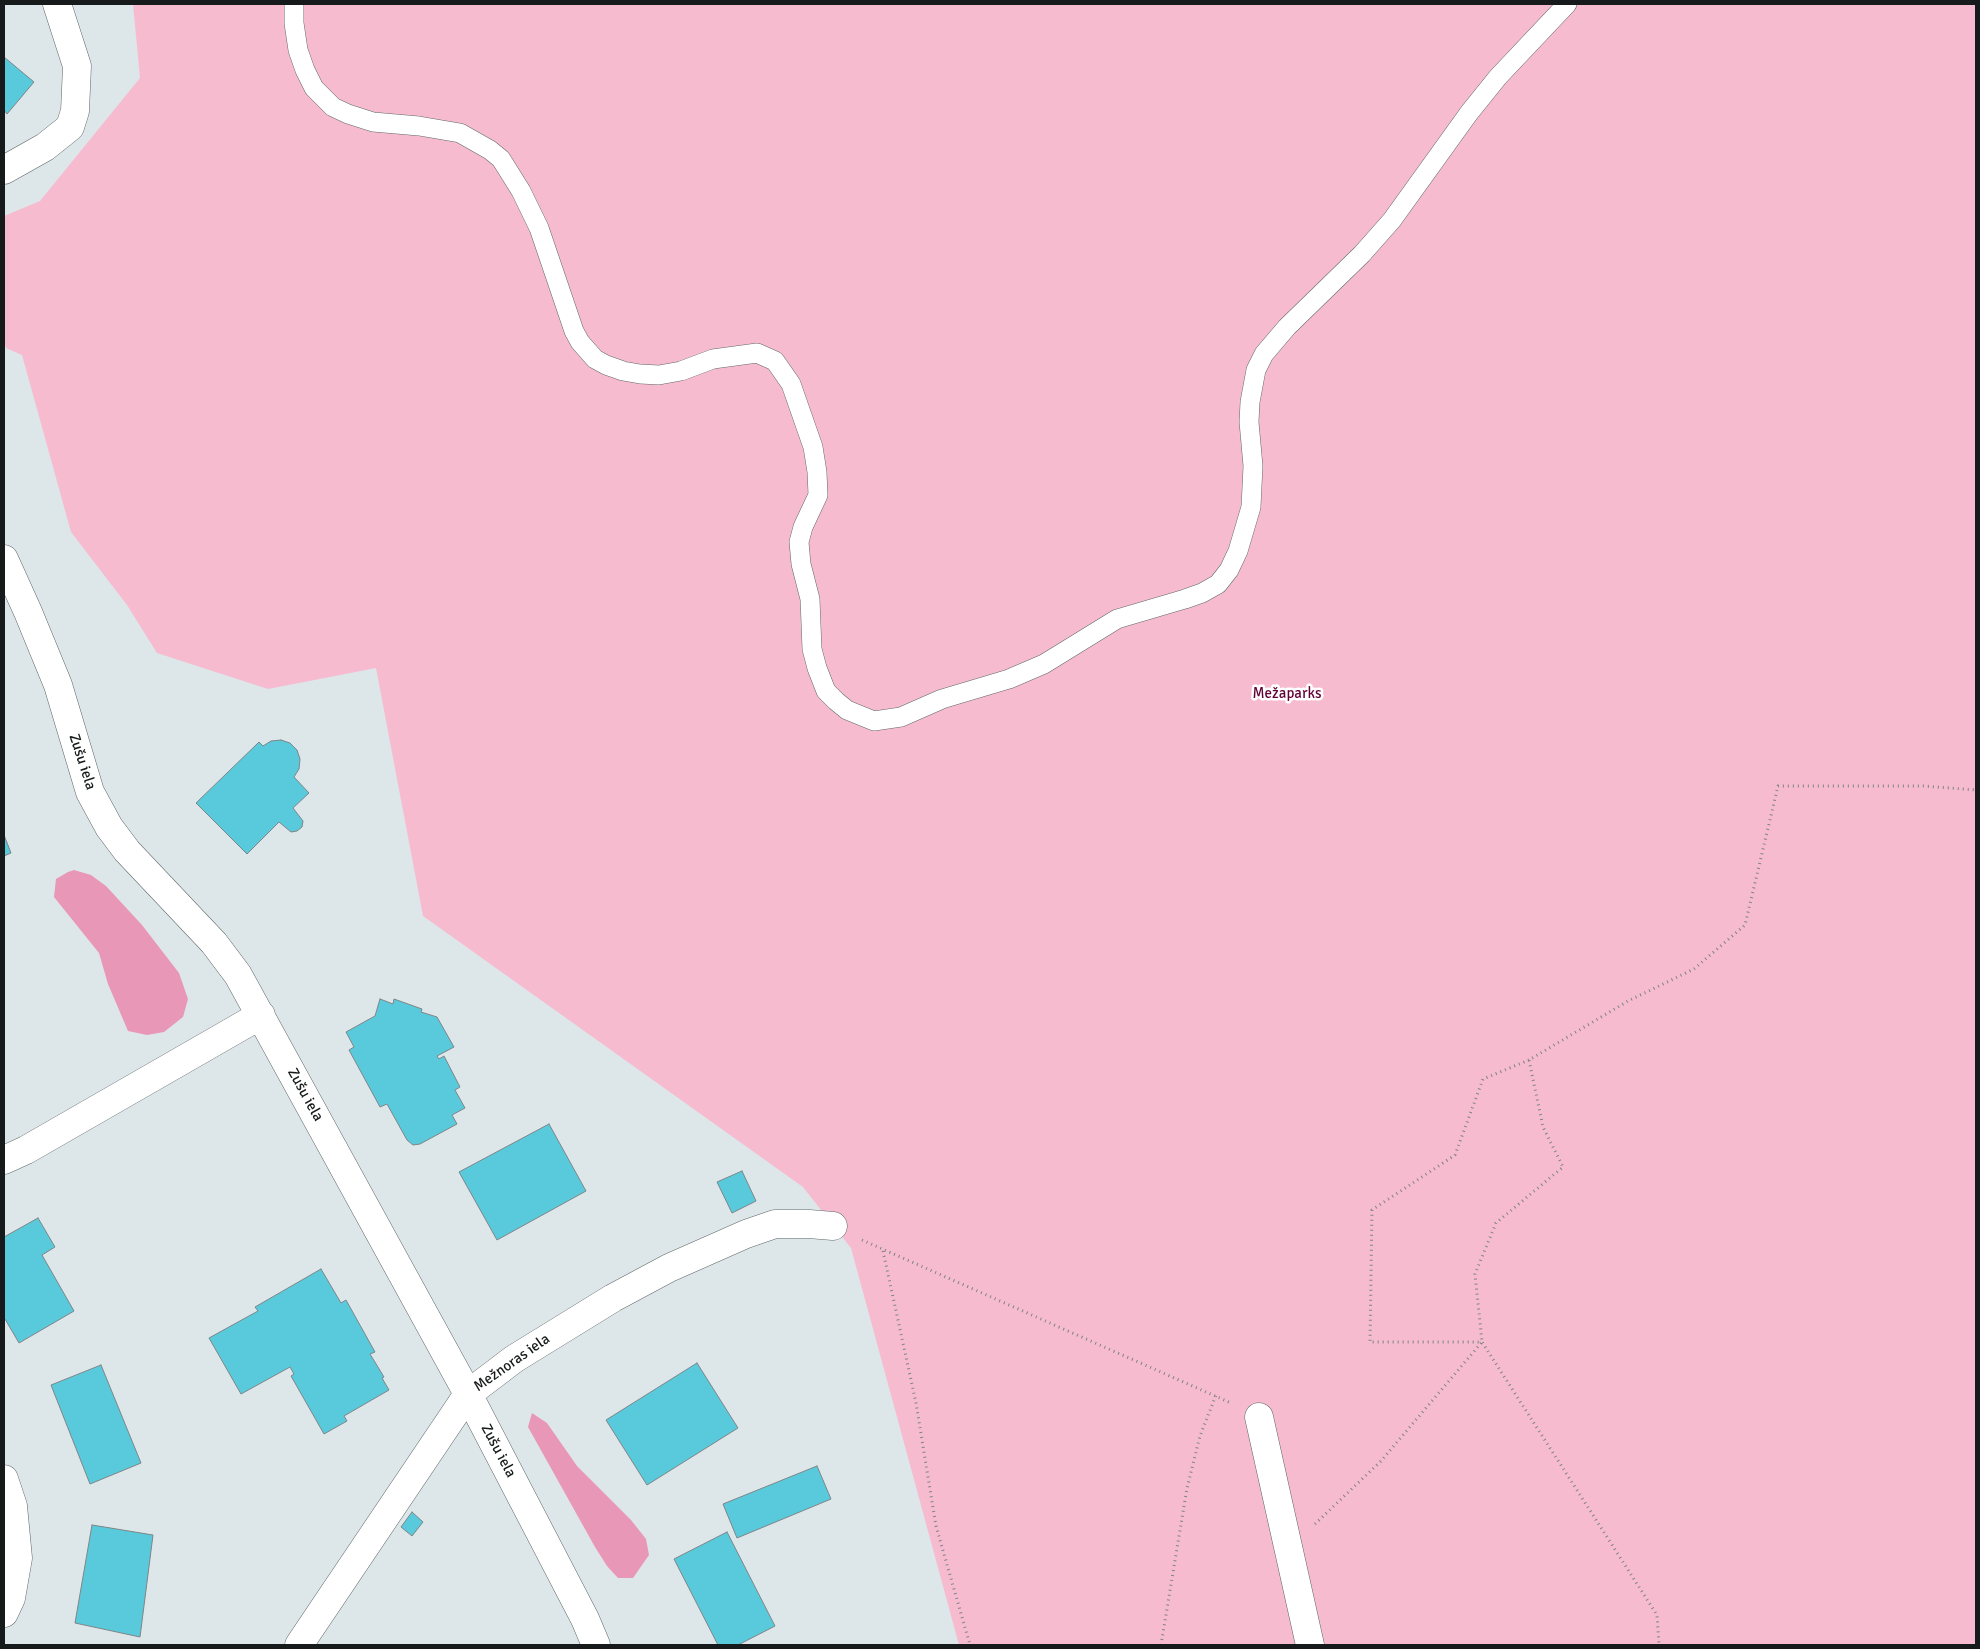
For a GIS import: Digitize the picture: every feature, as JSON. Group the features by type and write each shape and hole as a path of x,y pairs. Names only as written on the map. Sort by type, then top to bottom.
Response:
{"street":[{"path":"4,170 45,147 70,127 75,111 78,66 58,4"},
{"name":"Zušu iela","path":"4,559 58,685 90,792 109,827 133,858 214,943 238,975 468,1394 585,1619 596,1645"},
{"path":"4,1160 26,1150 261,1015"},
{"name":"Mežnoras iela","path":"299,1645 468,1394 514,1359 613,1298 669,1268 746,1234 775,1224 833,1226"},
{"path":"1259,1417 1310,1645"},
{"path":"4,1480 14,1506 18,1558 11,1598 4,1613"}],"lane":[{"path":"294,4 294,23 298,50 304,70 314,88 334,106 348,114 372,122 420,126 460,133 490,150 501,159 521,191 540,228 574,331 580,342 595,359 606,365 623,370 640,374 659,375 682,371 713,359 756,353 775,361 791,384 813,446 817,472 818,496 803,527 799,542 801,564 810,599 812,649 817,668 826,691 836,701 846,710 874,722 901,717 942,699 1009,679 1044,664 1117,619 1186,599 1218,584 1229,570 1238,551 1251,507 1253,466 1249,422 1250,402 1256,370 1264,354 1287,327 1362,254 1392,220 1492,84 1523,48 1567,4"}],"path":[{"path":"1482,1342 1370,1342 1372,1210 1455,1155 1483,1079 1529,1060 1628,1001 1694,969 1745,925 1778,786 1923,786 1976,790"},
{"path":"1529,1060 1543,1127 1563,1167 1496,1223 1475,1274 1482,1342 1657,1615 1659,1645"},
{"path":"833,1226 883,1250 1216,1395 1259,1417"},
{"path":"883,1250 916,1403 936,1526 970,1645"},
{"path":"1289,1549 1381,1461 1482,1342"},
{"path":"1161,1645 1186,1488 1200,1436 1216,1395"}],"green space":[{"name":"Mežaparks","path":"133,4 1976,4 1976,1645 959,1645 851,1248 803,1187 423,916 376,668 268,689 157,653 127,605 71,532 22,355 6,348 4,341 4,216 40,201 140,78"}],"shaded area":[{"path":"74,870 91,875 106,886 142,925 179,973 188,999 183,1017 164,1032 147,1035 128,1031 108,984 99,953 54,897 56,879"},
{"path":"532,1413 547,1423 577,1466 631,1520 646,1539 649,1555 633,1578 618,1578 607,1566 595,1547 528,1427"}],"building":[{"path":"4,57 34,82 7,114 4,110"},
{"path":"281,740 290,743 297,750 300,759 299,769 294,777 309,793 293,808 303,821 302,827 297,831 291,832 279,822 247,854 196,803 259,742 263,746 271,741"},
{"path":"4,835 11,853 4,856"},
{"path":"380,999 393,1004 394,999 422,1009 421,1012 437,1017 454,1047 437,1056 439,1059 444,1056 460,1087 455,1090 465,1108 452,1115 457,1124 420,1144 413,1145 407,1140 387,1104 380,1107 349,1050 354,1047 346,1032 375,1016"},
{"path":"549,1124 586,1191 497,1240 459,1172"},
{"path":"742,1171 756,1201 732,1213 717,1182"},
{"path":"38,1218 55,1247 42,1255 74,1311 19,1343 4,1320 4,1237"},
{"path":"321,1269 341,1303 346,1300 375,1352 370,1354 384,1377 382,1378 389,1390 344,1416 347,1421 324,1434 291,1376 294,1374 290,1367 241,1394 209,1338 258,1311 255,1307"},
{"path":"697,1363 738,1428 647,1485 606,1420"},
{"path":"101,1365 141,1463 90,1484 51,1385"},
{"path":"817,1466 831,1499 737,1538 723,1504"},
{"path":"412,1512 423,1522 412,1536 401,1527"},
{"path":"92,1525 153,1535 140,1637 75,1623"},
{"path":"727,1532 775,1626 738,1645 718,1645 674,1559"}]}
